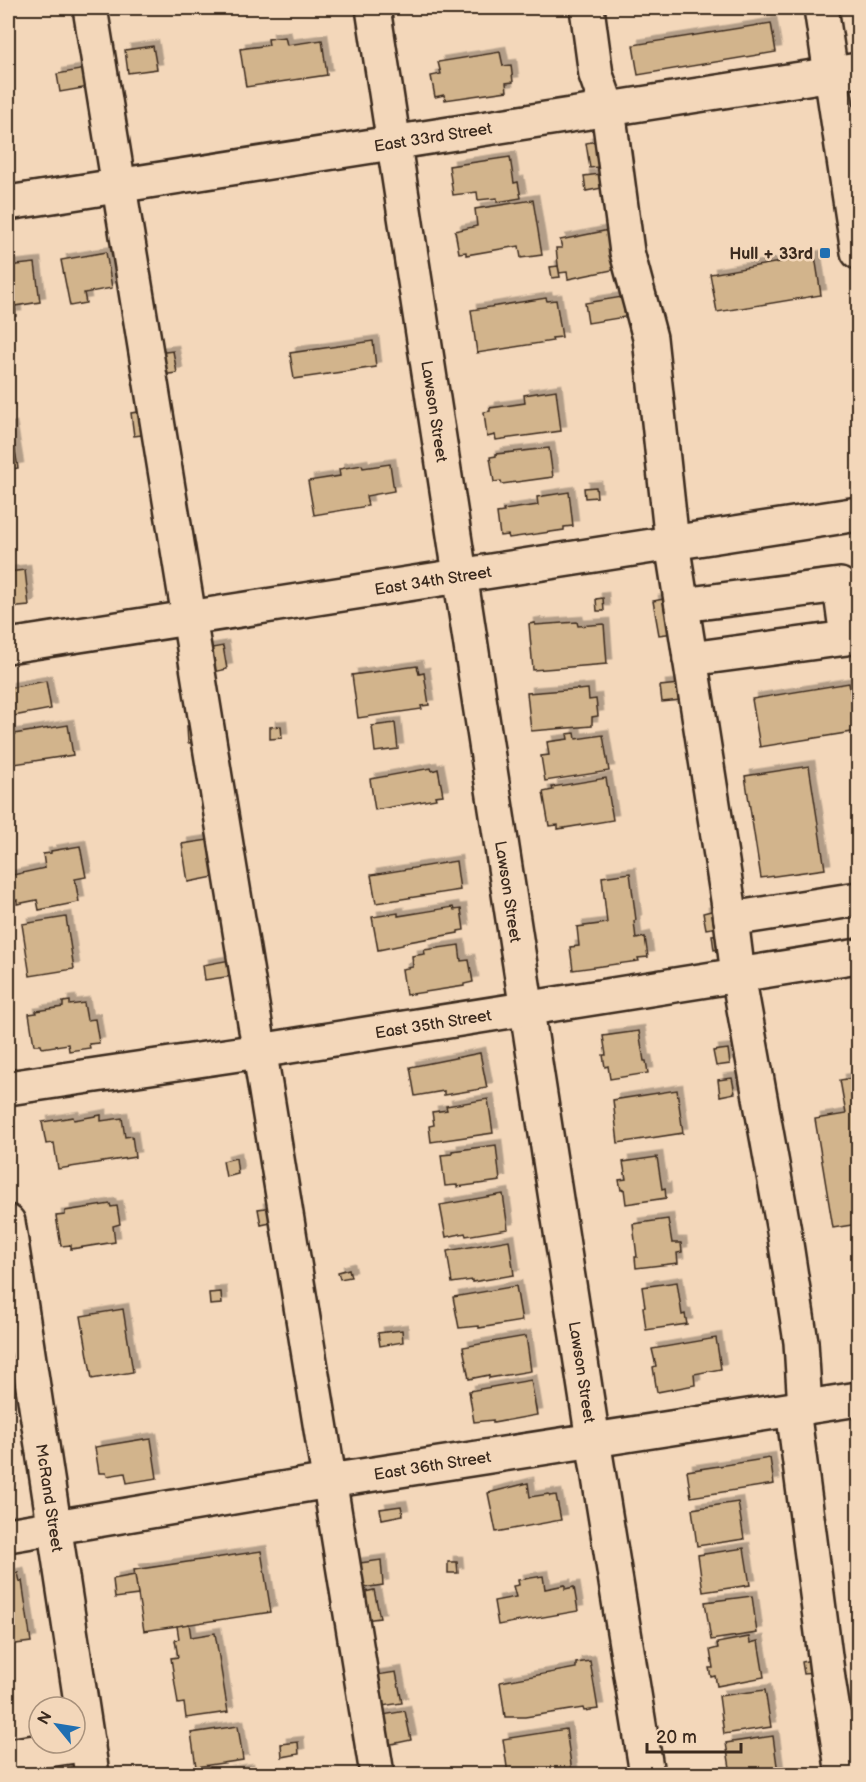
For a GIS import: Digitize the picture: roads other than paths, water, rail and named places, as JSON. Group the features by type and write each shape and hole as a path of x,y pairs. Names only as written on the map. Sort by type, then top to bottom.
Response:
{"street":[{"path":"90,8 377,1774"},
{"name":"Lawson Street","path":"373,8 593,1440 647,1774"},
{"path":"587,8 596,75 608,110 627,252 650,338 672,543 738,975 784,1232 801,1342 799,1409 827,1668 843,1774"},
{"path":"821,8 845,72 858,252"},
{"name":"East 33rd Street","path":"8,203 845,72"},
{"name":"East 34th Street","path":"8,646 858,514"},
{"path":"682,605 840,585 851,608 847,638 690,659"},
{"path":"730,919 858,899"},
{"name":"East 35th Street","path":"8,1088 260,1051 858,956"},
{"name":"McRand Street","path":"8,1222 14,1315 54,1528 90,1759"},
{"name":"East 36th Street","path":"8,1535 329,1481 858,1399"},
{"path":"8,1756 90,1759"}],"place":[{"name":"Hull + 33rd","path":"825,253"}]}
